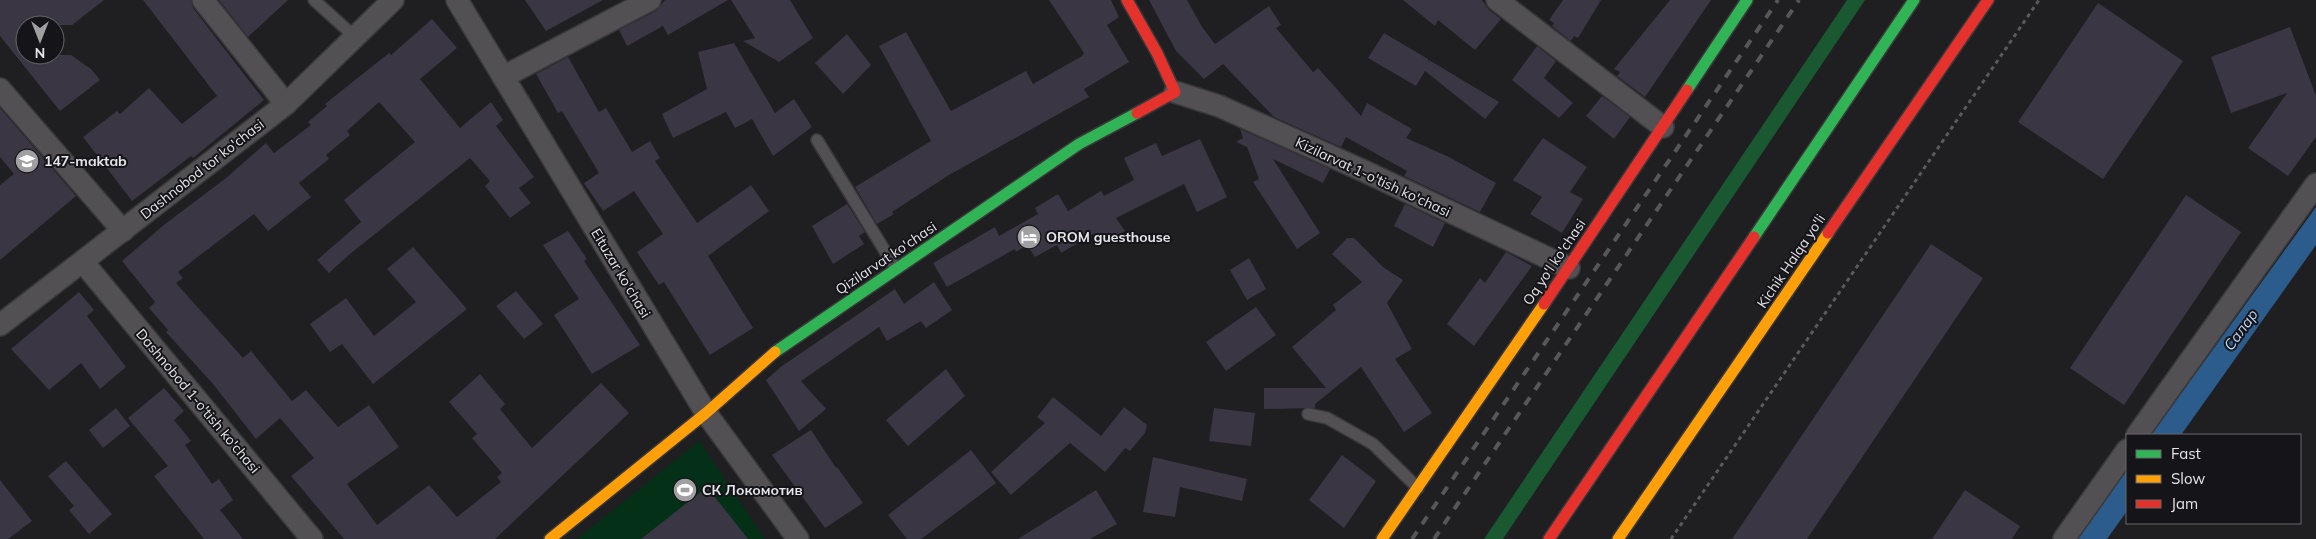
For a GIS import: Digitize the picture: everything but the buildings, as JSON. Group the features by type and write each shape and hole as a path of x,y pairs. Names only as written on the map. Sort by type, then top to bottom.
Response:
{"main road":[{"path":"1127,0 1157,53 1175,92"},
{"name":"Oq yo'l ko'chasi","path":"1382,539 1568,268 1747,0"},
{"path":"1549,539 1914,0"},
{"name":"Kichik Halqa yo'li","path":"1618,539 1988,0"},
{"name":"Qizilarvat ko'chasi","path":"550,539 706,413 772,354 1079,144 1175,92"}],"street":[{"path":"203,0 286,104"},
{"name":"Dashnobod tor ko'chasi","path":"0,325 123,232 286,104 393,0"},
{"name":"Eltuzar ko'chasi","path":"457,0 706,413 798,539"},
{"path":"503,77 650,0"},
{"path":"1497,0 1663,127"},
{"path":"0,89 123,232"},
{"name":"Kizilarvat 1-o'tish ko'chasi","path":"1175,92 1228,110 1364,171 1568,268"},
{"path":"2138,434 2316,184"},
{"name":"Dashnobod 1-o'tish ko'chasi","path":"83,262 312,539"},
{"path":"2064,539 2126,451"}],"lane":[{"path":"314,0 355,37"},
{"path":"817,140 896,269"},
{"path":"1308,414 1327,418 1373,444 1418,488"}],"path":[{"path":"1671,539 2039,0"}],"green space":[{"path":"1847,0 1865,0 1503,539 1484,539"},
{"name":"СК Локомотив","path":"699,441 765,539 577,539"}],"water":[{"name":"Салар","path":"2316,207 2316,245 2182,434 2152,434"},
{"path":"2126,469 2126,512 2107,539 2076,539"}],"railway":[{"path":"1412,539 1778,0"},
{"path":"1434,539 1799,0"}],"traffic: fast":[{"path":"1687,90 1747,0"},
{"path":"1754,237 1914,0"},
{"path":"775,352 1079,144 1137,113"}],"traffic: slow":[{"path":"1618,539 1828,233"},
{"path":"1382,539 1544,304"},
{"path":"550,539 706,413 775,352"}],"traffic: jam":[{"path":"1127,0 1157,53 1175,92 1137,113"},
{"path":"1828,233 1988,0"},
{"path":"1544,304 1687,90"},
{"path":"1549,539 1754,237"}],"place":[{"name":"147-maktab","path":"27,161"},
{"name":"OROM guesthouse","path":"1029,237"},
{"name":"СК Локомотив","path":"685,490"}]}
